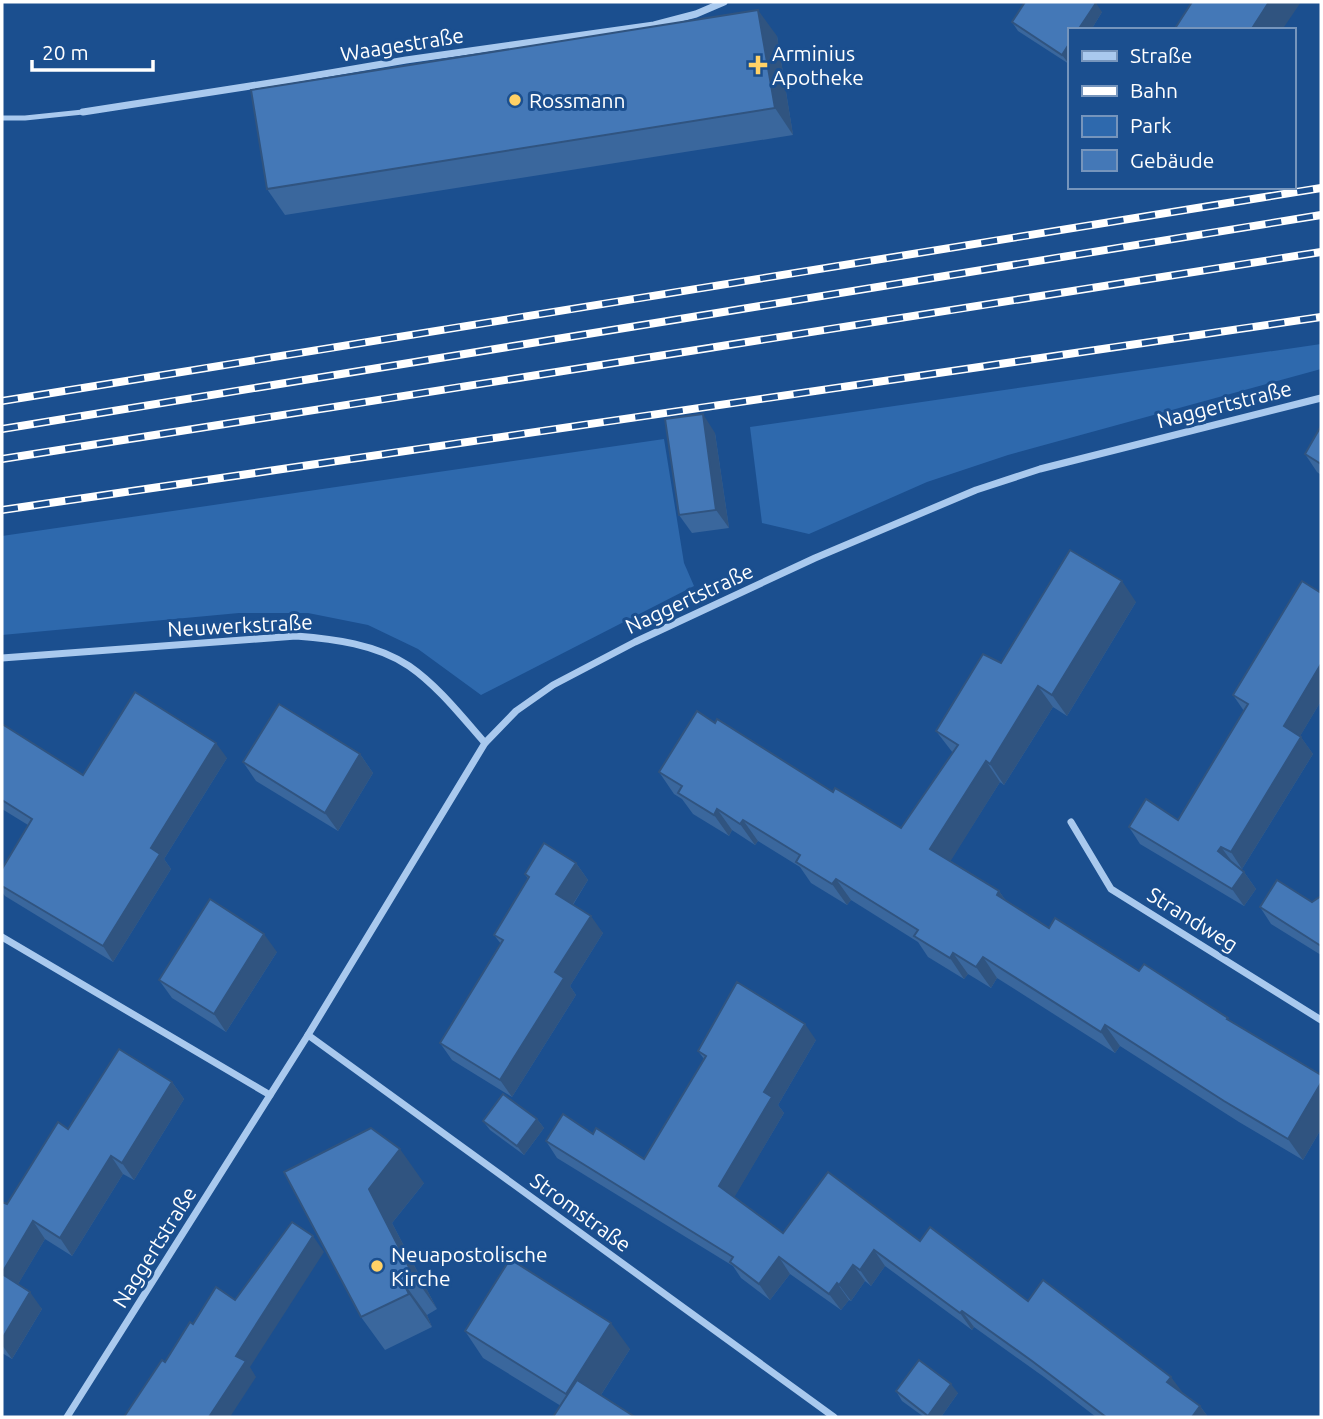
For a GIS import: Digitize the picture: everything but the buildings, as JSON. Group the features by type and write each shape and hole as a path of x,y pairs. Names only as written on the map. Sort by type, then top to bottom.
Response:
{"street":[{"name":"Waagestraße","path":"83,112 406,60 654,25 696,14 724,2"},
{"name":"Naggertstraße","path":"67,1417 308,1035 485,743 516,711 553,685 635,642 815,558 976,490 1040,468 1321,398"},
{"name":"Neuwerkstraße","path":"2,658 296,636 329,639 361,646 409,667 445,698 485,743"},
{"name":"Strandweg","path":"1071,822 1111,889 1321,1020"},
{"path":"2,937 270,1096"},
{"name":"Stromstraße","path":"308,1035 834,1417"}],"lane":[{"path":"2,118 83,112"}],"green space":[{"path":"1321,344 1321,369 1008,455 927,482 809,534 762,523 750,427"},
{"path":"664,439 684,563 694,586 481,695 418,649 368,625 308,613 239,613 2,635 2,536"}],"railway":[{"path":"2,401 1321,188"},
{"path":"2,429 1321,215"},
{"path":"2,459 1321,252"},
{"path":"2,510 1321,317"}],"place":[{"name":"Arminius Apotheke","path":"758,65"},
{"name":"Rossmann","path":"515,100"},
{"name":"Neuapostolische Kirche","path":"377,1266"}]}
